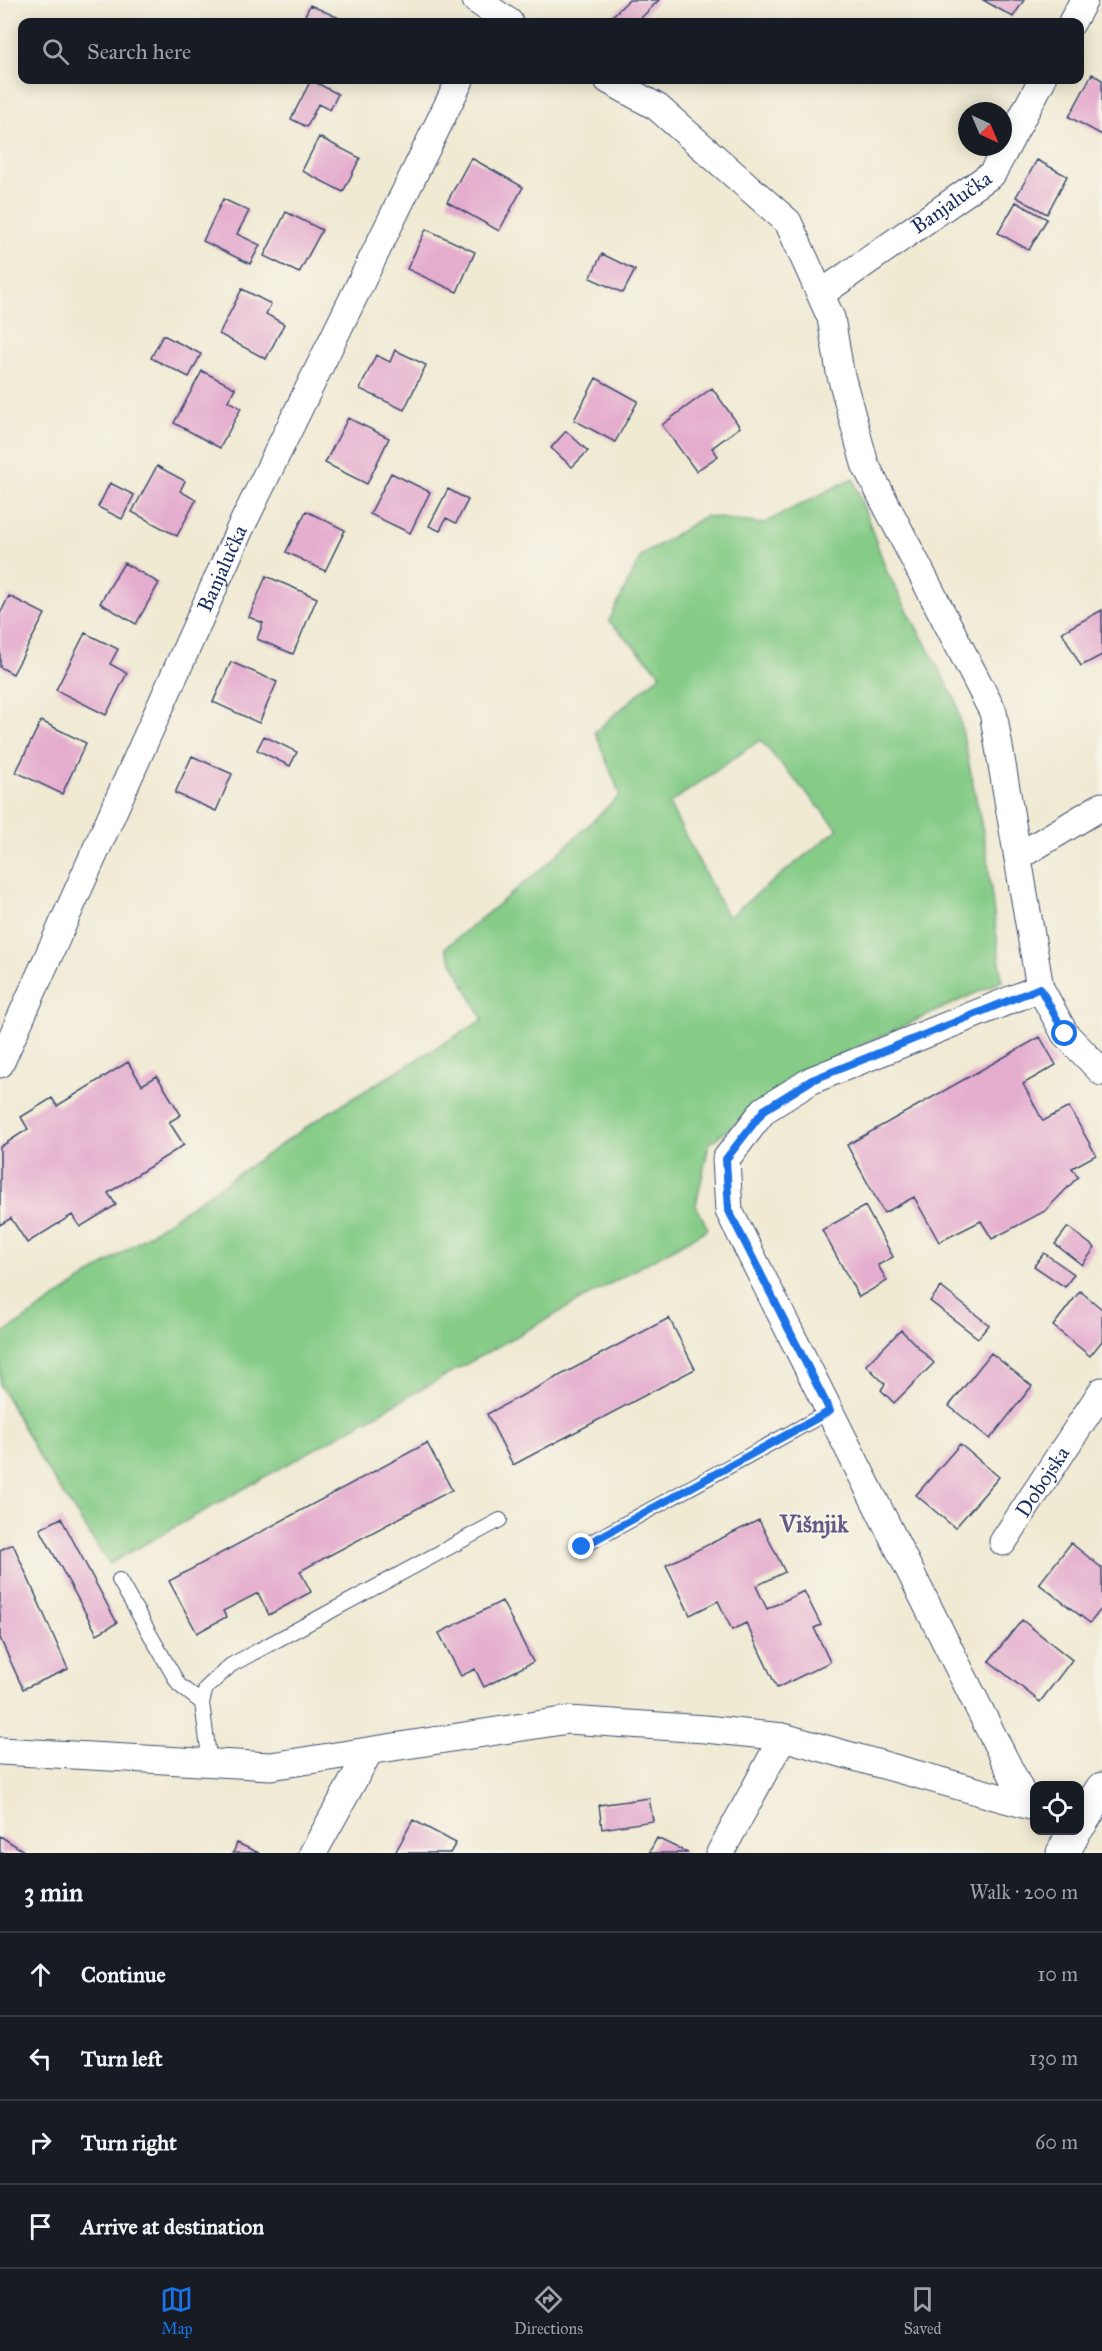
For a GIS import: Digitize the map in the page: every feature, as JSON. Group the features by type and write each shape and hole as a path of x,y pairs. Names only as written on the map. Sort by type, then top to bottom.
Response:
{"main road":[{"path":"1084,1818 1102,1789"},
{"path":"1063,1853 1072,1835"}],"street":[{"path":"1074,18 1084,0"},
{"name":"Banjalučka","path":"0,1064 239,531 458,84"},
{"path":"615,84 657,108 788,222 822,293 831,318 840,372 866,464 993,712 1040,988 1065,1034 1102,1072"},
{"name":"Banjalučka","path":"822,293 992,174 1040,84"},
{"path":"1019,856 1102,806"},
{"path":"1030,1803 729,1211 726,1159 764,1110 812,1080 1040,988"},
{"name":"Dobojska","path":"1003,1542 1102,1391"},
{"path":"0,1751 271,1766 568,1720 705,1729 783,1737 1030,1805"},
{"path":"720,1853 783,1737"},
{"path":"313,1853 369,1752"}],"lane":[{"path":"582,1547 830,1411"},
{"path":"210,1764 202,1703 206,1688 231,1665 500,1520"},
{"path":"119,1580 179,1685 202,1703"}],"green space":[{"path":"853,478 887,572 956,701 986,847 1002,981 798,1074 709,1144 696,1205 708,1229 109,1564 41,1460 0,1385 0,1336 323,1116 483,1020 445,948 545,866 620,795 595,732 661,674 609,621 641,556 705,516 762,524","holes":["760,740 838,829 728,917 669,804"]}],"building":[{"path":"629,0 659,0 641,18 610,18"},
{"path":"983,0 1024,0 1013,17"},
{"path":"310,5 339,18 304,18"},
{"path":"1092,74 1102,80 1102,135 1069,117"},
{"path":"309,84 319,84 338,94 330,110 318,104 307,127 291,119"},
{"path":"319,137 360,158 343,192 302,171"},
{"path":"471,158 523,187 499,231 447,202"},
{"path":"1037,160 1067,176 1047,214 1016,197"},
{"path":"223,199 249,211 237,234 260,245 250,264 203,241"},
{"path":"1016,202 1047,219 1029,250 998,233"},
{"path":"286,212 322,230 299,273 264,256"},
{"path":"426,229 475,252 457,292 407,269"},
{"path":"602,254 635,270 623,293 590,278"},
{"path":"242,289 271,304 266,314 284,324 266,359 219,334"},
{"path":"163,335 201,354 189,377 151,358"},
{"path":"395,350 426,365 404,410 360,389 376,355 390,362"},
{"path":"202,371 235,388 228,401 241,408 220,448 174,423"},
{"path":"596,378 638,401 615,442 574,420"},
{"path":"712,388 740,427 712,448 718,456 696,471 662,425"},
{"path":"348,418 389,438 367,484 325,463"},
{"path":"566,431 588,451 572,467 551,448"},
{"path":"157,466 185,481 180,491 196,500 177,536 132,512"},
{"path":"391,473 430,492 410,533 370,514"},
{"path":"110,483 134,495 122,519 98,507"},
{"path":"448,489 468,500 456,523 446,518 440,531 429,526"},
{"path":"306,511 345,530 325,571 286,552"},
{"path":"124,563 159,583 136,624 100,603"},
{"path":"266,576 317,598 293,654 257,639 263,623 249,617"},
{"path":"9,596 45,614 13,674 0,667 0,614"},
{"path":"1102,610 1102,655 1081,666 1062,632"},
{"path":"85,633 118,649 110,664 127,673 106,715 56,690"},
{"path":"231,662 277,682 259,723 213,702"},
{"path":"41,721 86,743 62,794 16,772"},
{"path":"264,736 297,752 290,766 257,750"},
{"path":"192,756 232,774 216,811 175,793"},
{"path":"1040,1037 1056,1065 1023,1084 1043,1121 1069,1107 1096,1155 1072,1168 1078,1177 1045,1211 992,1239 981,1221 939,1242 914,1197 884,1213 847,1145"},
{"path":"128,1062 142,1085 157,1076 181,1115 169,1122 184,1145 108,1193 116,1205 80,1227 72,1215 27,1243 11,1218 0,1225 0,1147 28,1129 21,1117 52,1098 57,1106"},
{"path":"865,1206 893,1257 878,1265 887,1281 859,1297 822,1230"},
{"path":"1068,1227 1095,1248 1082,1265 1055,1244"},
{"path":"1044,1253 1074,1274 1065,1287 1034,1266"},
{"path":"941,1287 989,1325 978,1338 930,1301"},
{"path":"1080,1291 1102,1309 1102,1341 1090,1356 1053,1326"},
{"path":"669,1318 695,1369 513,1465 487,1414"},
{"path":"901,1330 934,1363 894,1403 881,1390 885,1384 866,1365"},
{"path":"991,1353 1032,1386 990,1439 949,1406"},
{"path":"427,1443 452,1490 300,1571 311,1592 269,1615 258,1593 223,1611 226,1617 197,1633 169,1581"},
{"path":"960,1444 999,1477 955,1528 916,1495"},
{"path":"61,1518 117,1623 97,1634 40,1529"},
{"path":"759,1520 785,1572 756,1586 767,1609 804,1591 821,1625 814,1628 830,1662 777,1688 746,1623 732,1630 718,1601 690,1615 666,1565"},
{"path":"1071,1543 1102,1568 1102,1608 1090,1623 1039,1584"},
{"path":"13,1544 68,1669 23,1689 0,1638 0,1550"},
{"path":"502,1601 533,1662 484,1687 475,1669 461,1676 439,1633"},
{"path":"1022,1620 1072,1660 1040,1702 989,1661"},
{"path":"649,1798 653,1821 602,1829 599,1805"},
{"path":"413,1820 456,1843 450,1853 395,1853"},
{"path":"0,1836 27,1853 0,1853"},
{"path":"657,1838 688,1853 649,1853"},
{"path":"237,1843 259,1853 233,1853"}],"district":[{"name":"Višnjik","path":"814,1524"}],"route":[{"path":"582,1547 830,1411 729,1211 726,1159 764,1110 812,1080 1040,988 1065,1034"}]}
